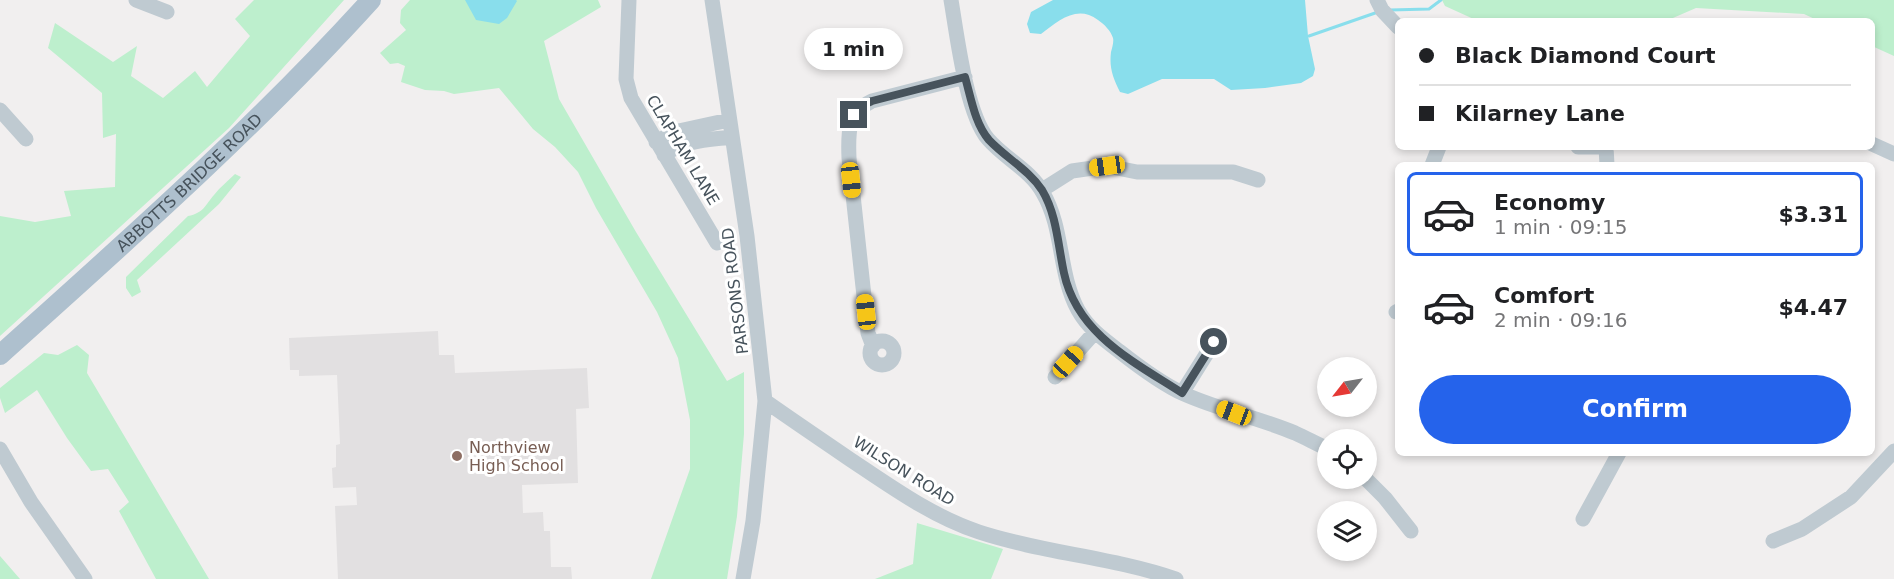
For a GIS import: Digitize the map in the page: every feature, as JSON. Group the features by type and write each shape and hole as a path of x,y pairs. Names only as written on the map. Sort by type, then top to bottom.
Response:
{"main road":[{"name":"ABBOTTS BRIDGE ROAD","path":"0,354 173,198 261,114 370,0"}],"street":[{"path":"136,0 167,12"},
{"name":"CLAPHAM LANE","path":"629,0 626,79 631,98 717,243"},
{"name":"PARSONS ROAD","path":"712,0 747,236 765,401 753,521 743,579"},
{"path":"951,0 965,77 978,122 988,140 1034,180 1042,190 1051,207 1065,276 1072,297 1079,312 1095,332 1136,364 1182,393 1295,433 1317,444"},
{"path":"1377,0 1382,10 1395,24"},
{"path":"873,346 868,333 849,158 848,135 854,115 863,105 872,101 965,77"},
{"path":"0,110 26,139"},
{"path":"688,136 729,120"},
{"path":"660,148 674,132 688,136 732,137"},
{"path":"1875,145 1894,154"},
{"path":"1042,190 1072,171 1107,166 1137,172 1233,172 1258,180"},
{"path":"1055,377 1095,332"},
{"path":"1182,393 1214,342"},
{"name":"WILSON ROAD","path":"765,401 894,490 949,520 1009,541 1169,578"},
{"path":"0,449 31,502 85,579"},
{"path":"1773,542 1802,529 1851,497 1894,451"},
{"path":"1583,519 1617,456"},
{"path":"1376,489 1411,531"}],"shaded area":[{"name":"Northview High School","path":"438,331 439,355 454,355 455,373 587,368 589,408 576,409 578,483 522,485 523,513 543,512 544,531 550,531 551,567 571,567 572,579 338,579 335,506 357,505 356,487 333,488 332,468 336,467 336,445 340,444 337,375 299,376 299,370 290,370 289,338"}],"green space":[{"path":"254,0 344,0 229,128 0,336 0,216 35,222 71,216 64,191 115,187 116,134 103,138 102,93 48,48 55,23 113,62 137,46 131,76 163,98 195,71 207,87 250,36 235,19"},
{"path":"410,0 598,0 601,7 544,41 559,99 636,232 727,381 744,372 744,434 737,516 727,579 651,579 690,469 690,420 678,358 657,312 596,208 578,172 555,147 533,129 499,88 454,94 425,90 401,82 405,66 398,63 390,64 380,53 406,30 400,23 401,10"},
{"path":"1442,0 1894,0 1894,56 1875,47 1875,18 1813,18 1804,14 1696,8 1673,18 1471,18 1445,6"},
{"path":"235,174 241,177 219,204 137,280 141,292 132,297 126,288 126,277 188,216 204,208"},
{"path":"77,345 89,355 87,373 209,579 156,579 119,511 129,502 108,469 91,471 37,390 5,413 0,398 0,388 44,353 58,355"},
{"path":"917,523 1003,549 991,579 875,579 913,564"},
{"path":"0,556 20,579 0,579"}],"water":[{"path":"465,0 517,1 507,18 499,24 476,20"},
{"path":"1053,0 1305,0 1308,36 1315,69 1313,76 1301,83 1265,88 1231,90 1214,79 1162,79 1128,94 1120,92 1111,68 1113,38 1098,20 1090,15 1075,14 1061,20 1041,34 1030,33 1027,24 1031,12"}],"waterway":[{"path":"1390,10 1429,9 1441,0"},
{"path":"1309,36 1378,12"}],"place":[{"name":"Northview High School","path":"457,456"}],"route":[{"path":"854,115 863,105 872,101 965,77 978,122 988,140 1034,180 1051,207 1065,276 1072,297 1079,312 1095,332 1136,364 1182,393 1214,342"}]}
